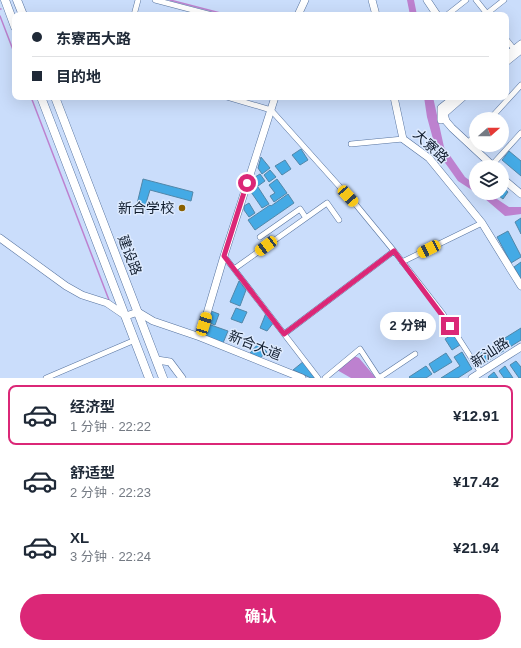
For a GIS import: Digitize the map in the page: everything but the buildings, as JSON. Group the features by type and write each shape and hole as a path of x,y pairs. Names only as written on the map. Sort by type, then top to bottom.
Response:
{"main road":[{"path":"4,0 12,20"},
{"path":"17,0 22,12"},
{"name":"建设路","path":"43,100 149,378"},
{"name":"建设路","path":"56,100 164,378"}],"street":[{"path":"135,12 138,0"},
{"path":"155,0 201,12"},
{"path":"299,12 305,0"},
{"path":"372,0 375,12"},
{"path":"427,0 435,12"},
{"path":"451,12 466,0"},
{"path":"476,0 485,12"},
{"path":"489,12 504,0"},
{"path":"509,42 517,50"},
{"path":"509,59 521,44"},
{"path":"509,98 521,85"},
{"path":"237,100 271,110 357,206 443,314 481,373"},
{"path":"200,337 224,256 274,100"},
{"name":"大寮路","path":"395,100 403,139 429,158 482,223 521,286"},
{"path":"452,100 444,109 445,118 451,129 485,160"},
{"path":"444,109 459,100"},
{"path":"496,112 507,100"},
{"path":"451,129 486,160"},
{"path":"497,160 521,133"},
{"path":"351,144 403,139"},
{"path":"509,179 521,189"},
{"path":"509,182 521,189"},
{"path":"234,269 327,203 339,220"},
{"path":"260,237 300,210 306,218"},
{"path":"402,262 482,223"},
{"path":"0,238 66,286 82,295 107,303 126,316 138,312"},
{"path":"284,334 394,251"},
{"path":"224,256 318,378"},
{"name":"新合大道","path":"138,312 153,321 200,337 302,378"},
{"path":"46,378 135,340"},
{"name":"新汕路","path":"472,378 521,347"},
{"path":"325,378 360,349 379,378 415,354"},
{"path":"157,360 170,362 182,378"}],"shaded area":[{"path":"407,0 414,0 416,12 409,12"},
{"path":"424,100 434,100 444,147 465,177 469,180 469,188 458,181 436,150 427,117"},
{"path":"486,200 498,200 509,207 521,207 521,214 505,216"},
{"path":"354,356 359,358 376,378 351,378 337,370"}],"waterway":[{"path":"170,0 216,12"},
{"path":"0,16 12,47"},
{"path":"32,100 109,300"}],"place":[{"name":"新合学校","path":"182,208"}],"route":[{"path":"247,183 224,256 284,334 394,251 443,314 450,326"}]}
